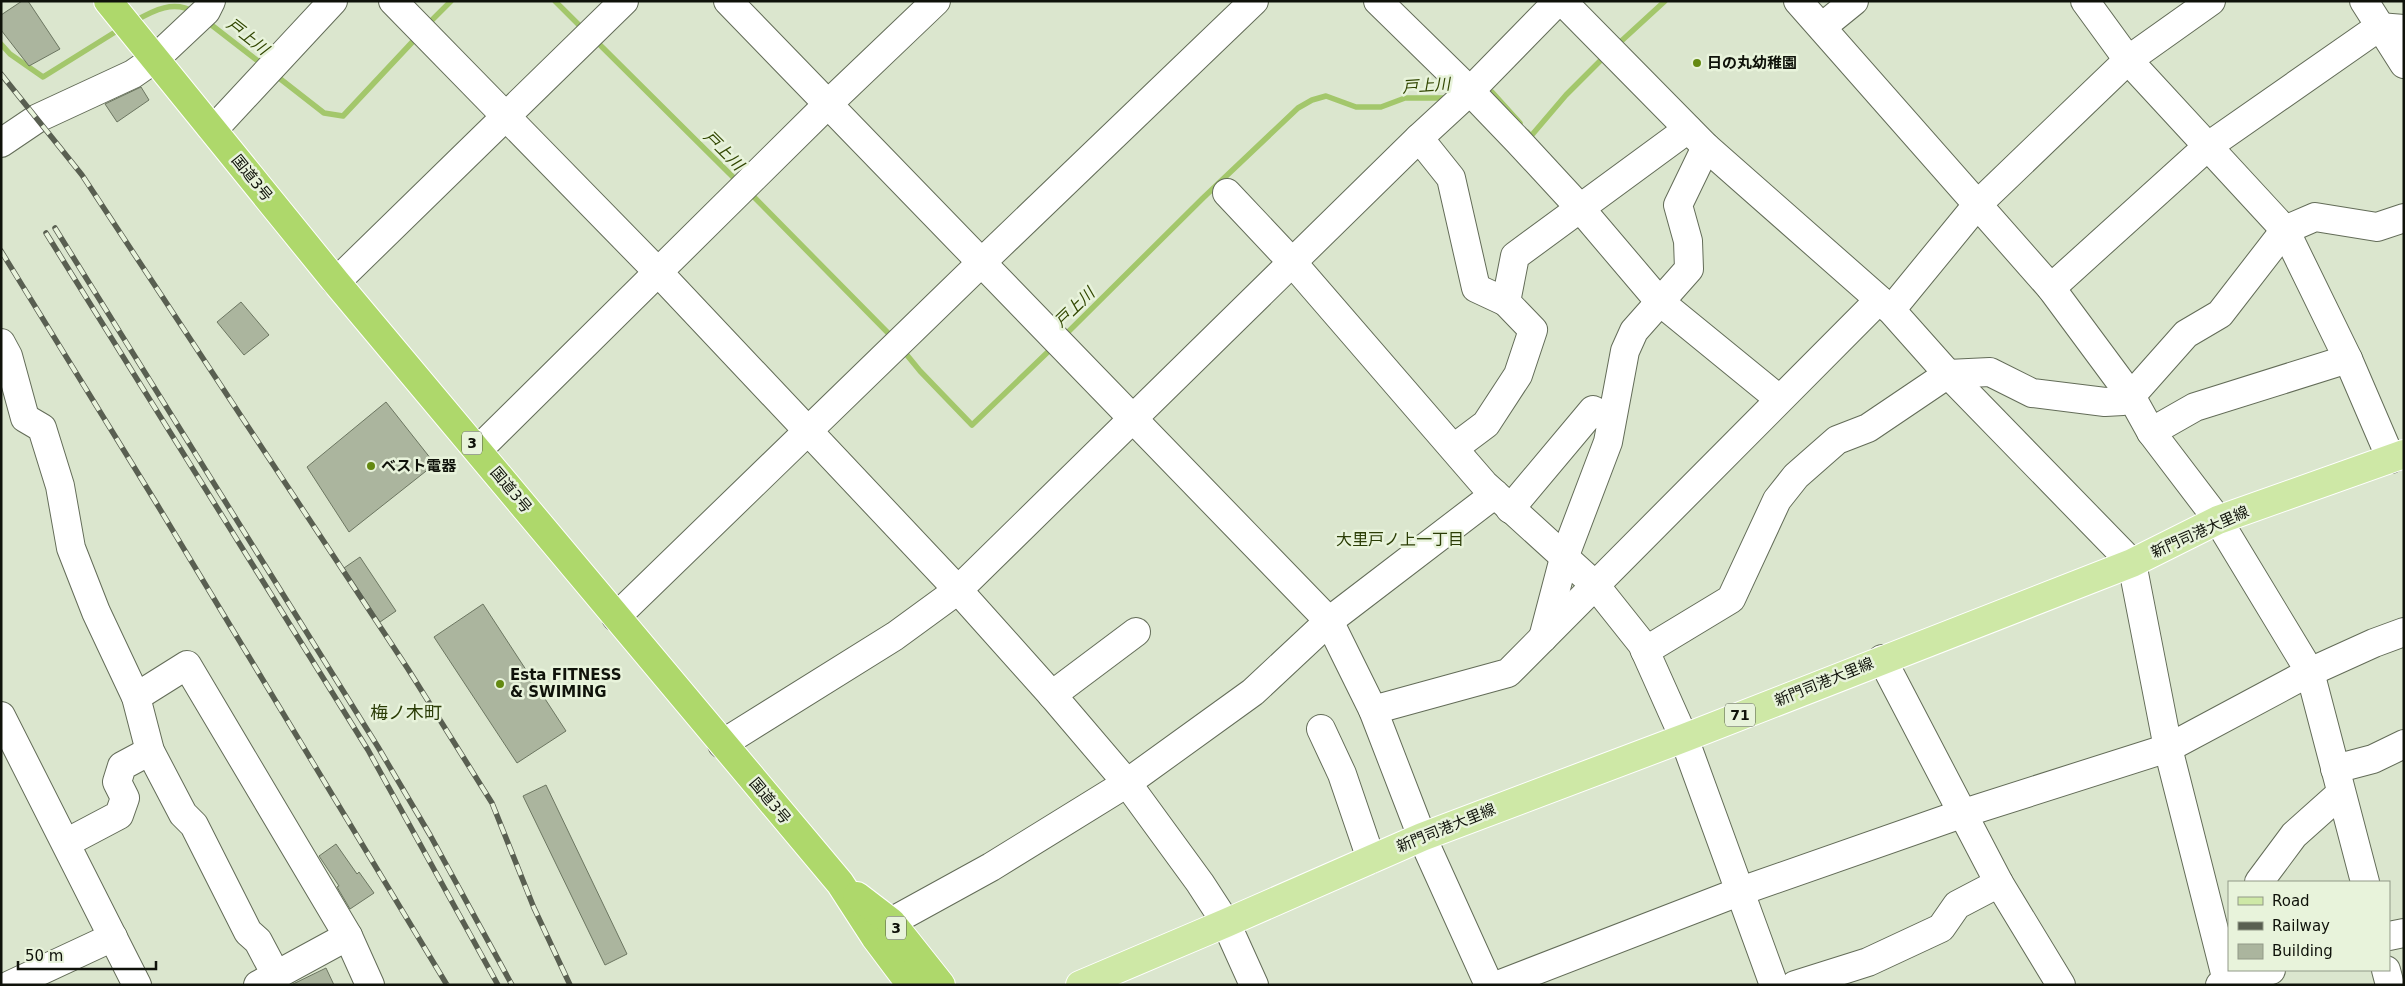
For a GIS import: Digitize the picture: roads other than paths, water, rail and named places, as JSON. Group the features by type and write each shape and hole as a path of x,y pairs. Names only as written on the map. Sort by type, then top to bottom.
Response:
{"highway":[{"name":"国道3号","path":"108,1 336,282 840,883 874,936 911,985"},
{"name":"国道3号","path":"840,883 890,922 941,985"}],"main road":[{"name":"新門司港大里線","path":"1080,985 1422,837 1684,738 1882,659 2132,563 2218,520 2398,456"}],"street":[{"path":"1,143 38,118 133,74 156,58 206,12 211,1"},
{"path":"213,130 333,1"},
{"path":"393,1 659,273 958,590 1052,695 1127,783 1200,883 1226,923 1254,985"},
{"path":"336,282 624,1"},
{"path":"728,1 827,105 982,262 1132,420 1328,620 1373,710 1422,837 1489,985"},
{"path":"478,450 827,105 936,1"},
{"path":"616,617 1254,1"},
{"path":"1378,1 1470,91 1580,208 1659,301 1779,399"},
{"path":"722,744 895,636 958,590 1418,138 1470,91 1558,1"},
{"path":"1562,1 1697,138 1885,305 1948,374 2132,563 2168,748 2223,932 2225,984 2267,971"},
{"path":"1798,1 2051,288 2131,396 2152,432 2218,520 2310,672 2365,881"},
{"path":"1822,27 1854,1"},
{"path":"2085,1 2128,60 2285,230 2398,456"},
{"path":"1373,710 1508,673 1779,399 1885,305 1977,205 2128,60 2212,1"},
{"path":"2364,1 2391,28 2404,64"},
{"path":"2051,288 2207,147 2391,28"},
{"path":"1418,138 1451,178 1476,288 1506,302 1533,330 1518,375 1486,424 1454,448"},
{"path":"1506,302 1515,256 1580,208 1697,138"},
{"path":"1543,639 1564,558 1608,442 1626,351 1631,338 1634,331 1659,301 1689,269 1688,241 1678,205 1697,138"},
{"path":"1226,193 1292,262 1502,501 1595,585 1626,622 1645,651 1684,738 1774,985"},
{"path":"1645,651 1731,599 1777,500 1796,476 1837,440 1868,428 1948,374 1990,372 2032,393 2105,402 2123,401 2131,396 2186,334 2220,314 2285,230 2315,217 2377,227 2404,218"},
{"path":"1,343 8,356 25,418 42,428 60,486 71,548 96,612 136,697 150,750 183,814 194,825 248,932 258,941 267,980 348,936"},
{"path":"2152,432 2195,407 2348,358"},
{"path":"890,922 991,867 1127,783 1253,692 1328,620 1502,501 1593,410 1611,420"},
{"path":"1052,695 1136,632"},
{"path":"1498,985 1741,891 1964,814 2168,748 2310,672 2374,643 2404,632"},
{"path":"1882,659 1999,882 2061,985"},
{"path":"136,697 187,665 348,936 370,985"},
{"path":"1,716 137,985"},
{"path":"1321,730 1342,774 1372,859"},
{"path":"2260,881 2338,781 2374,759 2404,744"},
{"path":"66,843 119,815 124,798 117,782 122,766 150,750"},
{"path":"1796,985 1868,962 1941,928 1957,905 1999,882"},
{"path":"2390,936 2404,933"},
{"path":"10,985 113,937"},
{"path":"2386,971 2390,985"}],"waterway":[{"name":"戸上川","path":"426,26 451,1"},
{"name":"戸上川","path":"555,1 583,29"},
{"name":"戸上川","path":"1617,45 1665,1"},
{"name":"戸上川","path":"135,21 149,13 164,8 187,8 194,12"},
{"name":"戸上川","path":"205,20 263,65"},
{"name":"戸上川","path":"1,44 10,54 43,77 120,29"},
{"name":"戸上川","path":"274,74 324,113 343,116 417,37"},
{"name":"戸上川","path":"594,39 738,182"},
{"name":"戸上川","path":"1527,132 1531,136 1566,95 1606,55"},
{"name":"戸上川","path":"1483,93 1492,92 1520,123"},
{"name":"戸上川","path":"1063,337 1203,198 1298,108 1312,100 1326,96 1356,107 1381,107 1405,98 1449,98"},
{"name":"戸上川","path":"749,192 893,338"},
{"name":"戸上川","path":"902,349 920,371 972,425 1053,347"}],"railway":[{"path":"1,74 82,175 408,669 492,803 534,908 570,985"},
{"path":"55,228 378,747 430,835 512,985"},
{"path":"46,233 368,750 498,985"},
{"path":"1,251 155,501 447,985"}],"place":[{"name":"日の丸幼稚園","path":"1697,63"},
{"name":"ベスト電器","path":"371,466"},
{"name":"Esta FITNESS & SWIMING","path":"500,684"}],"district":[{"name":"大里戸ノ上一丁目","path":"1400,539"},
{"name":"梅ノ木町","path":"406,713"}]}
